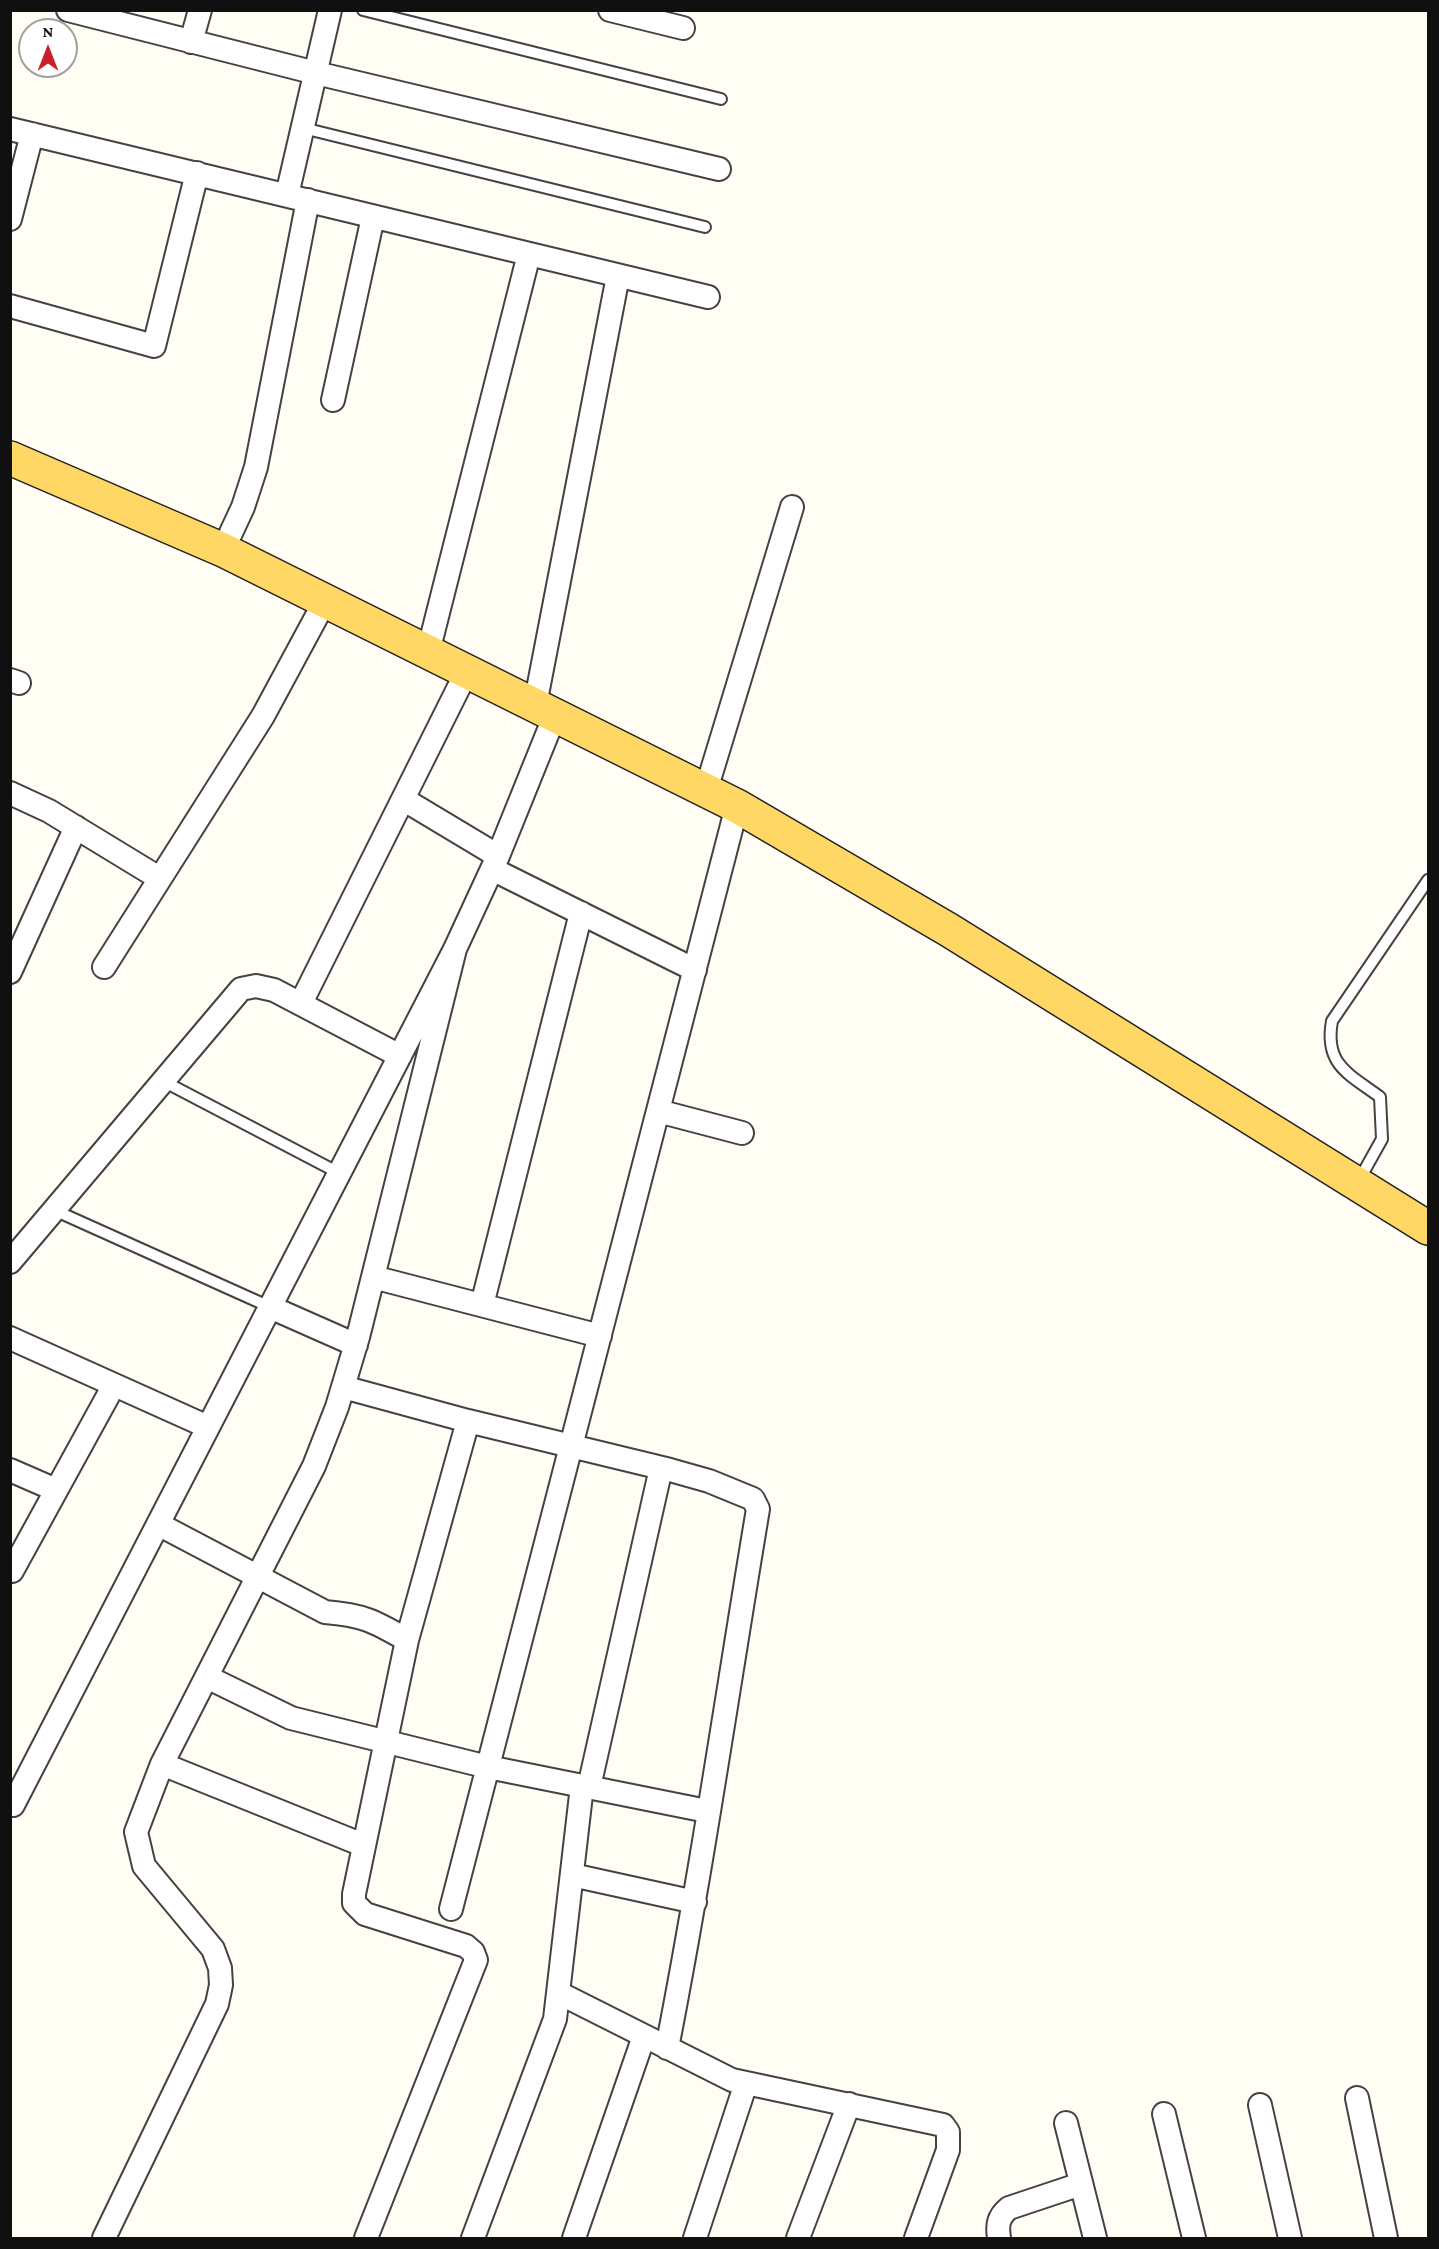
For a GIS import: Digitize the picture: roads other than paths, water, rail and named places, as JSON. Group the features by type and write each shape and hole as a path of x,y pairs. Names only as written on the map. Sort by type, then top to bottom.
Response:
{"main road":[{"path":"10,458 223,550 737,806 950,930 1358,1182 1428,1228"}],"street":[{"path":"191,42 200,10"},
{"path":"223,550 243,507 256,467 298,197 303,129 330,10"},
{"path":"610,10 634,13 683,28"},
{"path":"69,11 316,74 719,168"},
{"path":"10,219 21,131 708,297"},
{"path":"10,306 154,346 197,173"},
{"path":"333,400 374,217"},
{"path":"428,652 528,254"},
{"path":"13,1804 455,949 495,863 545,710 618,276"},
{"path":"706,790 792,507"},
{"path":"104,967 263,716 325,601"},
{"path":"301,1003 466,671"},
{"path":"10,793 76,827 159,878"},
{"path":"403,799 495,863 580,913 695,970"},
{"path":"451,1909 737,806"},
{"path":"10,972 76,827"},
{"path":"482,1305 580,913"},
{"path":"104,2238 217,2004 221,1985 220,1968 213,1949 144,1866 136,1832 162,1764 314,1466 343,1387 356,1345 455,949"},
{"path":"10,1262 241,989 256,986 301,1003 400,1056"},
{"path":"658,1111 742,1133"},
{"path":"373,1277 600,1336"},
{"path":"270,1307 356,1345"},
{"path":"10,1338 208,1427"},
{"path":"12,1571 114,1385"},
{"path":"343,1387 468,1421 661,1468 742,1493 753,1499 758,1509 707,1810 695,1902 667,2048"},
{"path":"366,2238 476,1960 473,1952 466,1946 365,1914 354,1903 363,1845 407,1640 468,1421"},
{"path":"473,2238 555,2019 585,1786 661,1468"},
{"path":"10,1470 56,1490"},
{"path":"158,1524 259,1575 325,1612 356,1614 374,1620 407,1640"},
{"path":"207,1677 291,1719 488,1767 707,1810"},
{"path":"162,1764 363,1845"},
{"path":"572,1875 695,1902"},
{"path":"559,1993 718,2073 746,2083 933,2121 943,2125 948,2132 948,2150 916,2238"},
{"path":"574,2238 644,2036"},
{"path":"695,2238 746,2083"},
{"path":"1357,2098 1386,2238"},
{"path":"798,2238 849,2104"},
{"path":"1260,2105 1290,2238"},
{"path":"1164,2114 1194,2238"},
{"path":"1066,2122 1095,2238"},
{"path":"999,2238 997,2226 1000,2216 1009,2208 1082,2184"}],"lane":[{"path":"363,10 721,99"},
{"path":"303,129 705,227"},
{"path":"1358,1182 1382,1139 1380,1097 1340,1067 1328,1041 1332,1021 1428,880"},
{"path":"163,1081 339,1173"},
{"path":"54,1210 270,1307"}]}
